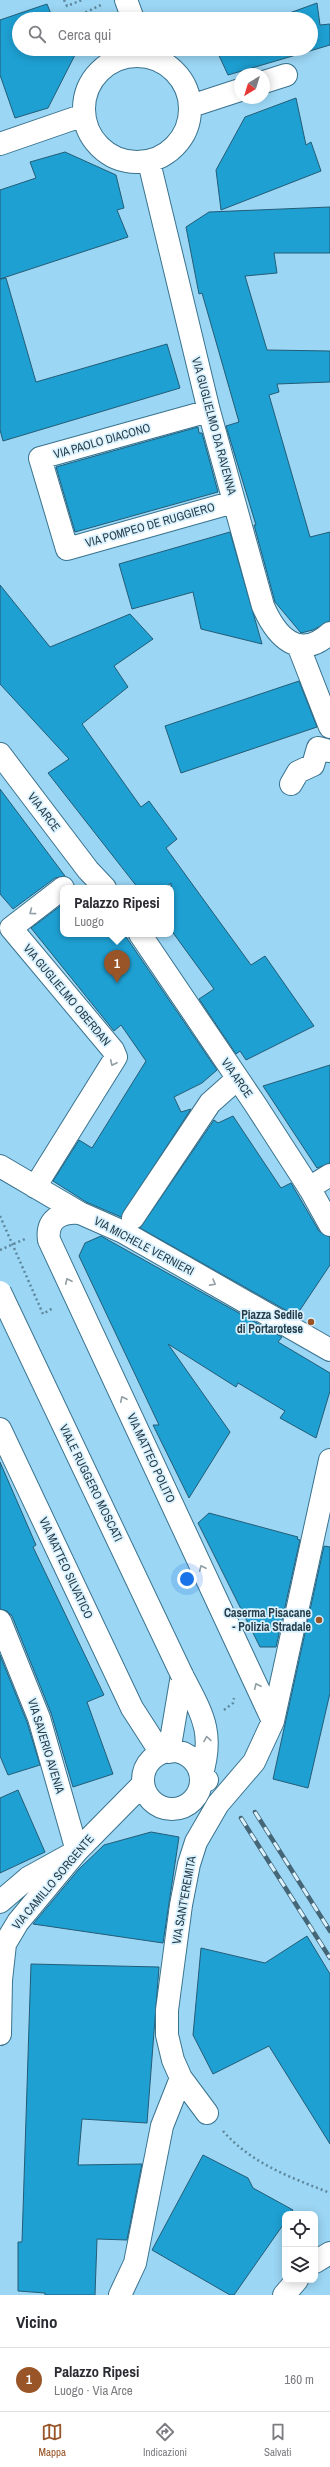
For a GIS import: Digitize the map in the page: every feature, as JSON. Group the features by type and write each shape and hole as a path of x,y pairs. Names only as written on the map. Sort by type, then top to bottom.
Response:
{"street":[{"path":"117,1 127,12"},
{"path":"134,56 111,62 98,72 90,84 84,99 84,115 89,132 100,148 115,158 134,162 149,162 168,153 181,140 189,124 191,106 179,76 156,56"},
{"path":"270,80 286,75"},
{"path":"191,106 234,92"},
{"path":"0,144 84,115"},
{"name":"VIA GUGLIELMO DA RAVENNA","path":"149,162 208,411 265,612 275,629 283,638 298,645"},
{"name":"VIA PAOLO DIACONO","path":"67,549 40,458 208,411"},
{"name":"VIA POMPEO DE RUGGIERO","path":"67,549 234,502"},
{"path":"328,635 311,645 298,645 330,727"},
{"path":"291,784 298,772 313,765 318,748 330,751"},
{"name":"VIA ARCE","path":"0,754 88,870 102,885"},
{"name":"VIA GUGLIELMO OBERDAN","path":"67,885 88,870"},
{"name":"VIA GUGLIELMO OBERDAN","path":"35,1187 116,1056 113,1050 4,926 60,890"},
{"name":"VIA ARCE","path":"142,937 237,1080 317,1189 330,1225"},
{"path":"133,1218 210,1103 237,1080"},
{"name":"VIA MICHELE VERNIERI","path":"0,1166 80,1213 123,1232 330,1350"},
{"path":"317,1189 330,1175"},
{"name":"VIA MATTEO POLITO","path":"80,1213 68,1212 55,1218 49,1229 49,1240 273,1721"},
{"name":"VIALE RUGGERO MOSCATI","path":"0,1292 182,1675 202,1714 208,1742 208,1756 201,1777"},
{"name":"VIA MATTEO SILVATICO","path":"0,1428 132,1708 165,1752"},
{"name":"VIA SANT'EREMITA","path":"207,2112 181,2078 172,2060 167,2035 167,2010 181,1905 189,1864 196,1842 211,1814 230,1789 254,1762 261,1751 273,1721 330,1460"},
{"name":"VIA SAVERIO AVENIA","path":"0,1621 39,1718 77,1851"},
{"path":"165,1752 182,1675"},
{"name":"VIA MATTEO SILVATICO","path":"132,1708 147,1785"},
{"path":"176,1751 192,1760 199,1769 201,1777 201,1787 191,1802 180,1808 171,1809 147,1785 154,1756 165,1752 176,1751"},
{"path":"201,1777 230,1789"},
{"name":"VIA CAMILLO SORGENTE","path":"0,2034 1,1980 5,1944 18,1922 77,1851 117,1809 147,1785"},
{"path":"191,1802 211,1814"},
{"path":"0,1902 28,1878 77,1851"},
{"path":"120,2295 135,2263 162,2126 181,2078"},
{"path":"318,2260 330,2253"},
{"path":"284,2295 294,2283"}],"path":[{"path":"64,0 67,6 82,0"},
{"path":"90,12 117,1"},
{"path":"0,1216 43,1314 53,1309 50,1302"},
{"path":"218,1707 223,1710 233,1704 234,1697 231,1690"},
{"path":"207,2112 232,2140 251,2157 272,2169 330,2193"}],"building":[{"path":"317,3 320,25 330,24 330,45 318,49 318,12 292,12"},
{"path":"47,4 50,12 24,12"},
{"path":"12,16 12,56 74,56 48,108 15,118 0,75 0,20"},
{"path":"219,56 293,56 252,68 234,68 234,73 228,75"},
{"path":"296,98 306,145 311,142 321,171 221,210 216,170 245,117"},
{"path":"65,152 116,175 124,208 117,210 128,237 0,279 0,190 36,178 30,162"},
{"path":"330,207 330,253 274,253 277,273 245,276 267,350 330,351 330,382 277,384 279,392 269,395 310,537 330,532 330,621 313,630 301,633 275,602 254,525 256,525 226,426 239,422 202,293 199,294 186,227 209,212"},
{"path":"6,278 36,382 167,344 180,388 3,441 0,430 0,279"},
{"path":"198,427 199,433 202,433 218,492 75,532 56,467"},
{"path":"230,532 262,644 201,629 193,592 132,609 119,564"},
{"path":"0,585 50,647 130,614 153,639 114,666 128,687 82,724 141,807 149,801 177,839 166,848 251,965 265,956 314,1026 246,1060 240,1051 236,1054 199,999 214,989 174,934 174,885 171,885 171,883 169,885 136,885 48,773 69,759 0,684"},
{"path":"299,681 317,727 181,773 165,726"},
{"path":"0,789 65,876 55,878 13,909 0,894"},
{"path":"60,906 60,937 126,937 217,1070 202,1083 174,1097 181,1112 191,1109 121,1217 86,1202 53,1181 79,1140 92,1148 146,1061 121,1025 114,1031 31,928"},
{"path":"330,1065 330,1163 317,1168 263,1086"},
{"path":"233,1116 281,1188 291,1183 319,1231 330,1237 330,1265 296,1316 140,1228 214,1120 218,1123"},
{"path":"101,1236 282,1337 278,1342 330,1373 330,1391 316,1438 280,1418 285,1411 238,1383 236,1387 168,1344 230,1432 189,1498 153,1425 159,1425 79,1256 85,1243"},
{"path":"0,1462 36,1545 33,1547 104,1695 87,1702 113,1774 73,1787 51,1713 12,1616 7,1611 0,1609"},
{"path":"209,1513 298,1537 297,1539 300,1540 276,1647 260,1647 198,1523"},
{"name":"Caserma Pisacane - Polizia Stradale","path":"324,1546 330,1547 330,1693 308,1788 273,1779"},
{"path":"0,1655 27,1722 40,1765 8,1775 0,1756"},
{"path":"18,1790 45,1852 0,1873 0,1798"},
{"path":"151,1832 179,1837 163,1943 33,1924 79,1869 104,1845"},
{"path":"307,1936 330,1974 330,2144 269,2046 213,2074 193,2035 201,1948 265,1963"},
{"path":"31,1964 159,1967 147,2123 82,2119 78,2165 142,2164 127,2240 97,2239 95,2295 45,2295 45,2293 18,2291 18,2242 22,2242"},
{"path":"203,2155 248,2178 253,2188 293,2210 282,2211 282,2226 234,2295 230,2295 152,2250"}],"railway":[{"path":"255,1812 330,1931"},
{"path":"241,1818 330,1958"}],"place":[{"name":"Palazzo Ripesi","path":"117,983"},
{"name":"Piazza Sedile di Portarotese","path":"311,1322"},
{"name":"Caserma Pisacane - Polizia Stradale","path":"319,1620"}]}
